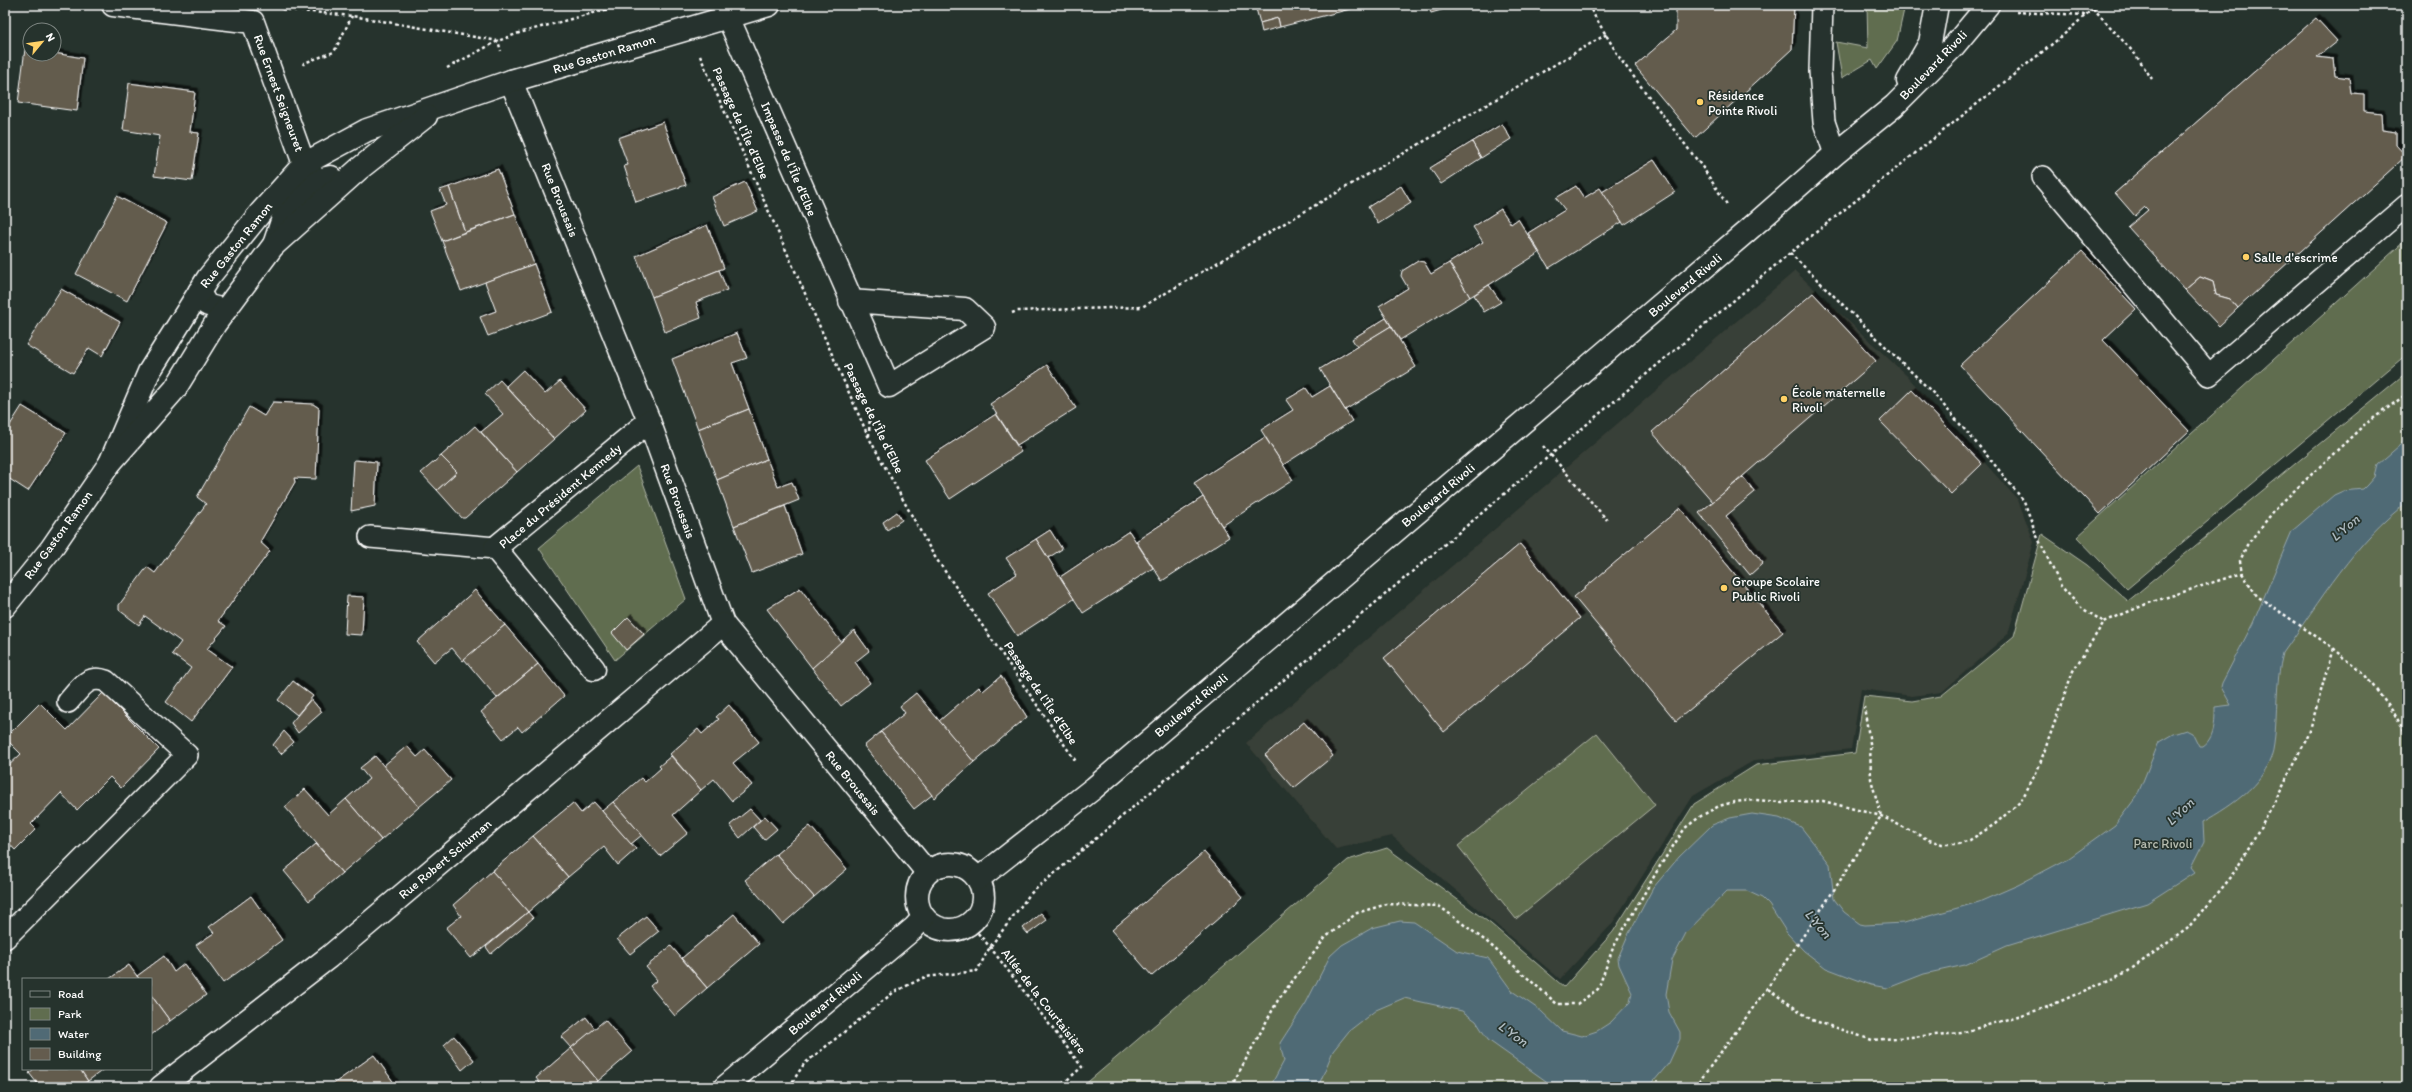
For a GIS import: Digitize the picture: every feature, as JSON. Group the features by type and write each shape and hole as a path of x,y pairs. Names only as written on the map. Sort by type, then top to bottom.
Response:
{"street":[{"name":"Rue Ernest Seigneuret","path":"113,5 251,11 281,99 310,172"},
{"name":"Rue Gaston Ramon","path":"110,463 149,372 199,291 261,212 310,172 367,130 511,81 769,5"},
{"name":"Boulevard Rivoli","path":"1894,106 1930,43 1937,5"},
{"name":"Boulevard Rivoli","path":"978,879 1094,788 1746,232 1834,154 1894,106 1953,47 1988,5"},
{"name":"Impasse de l'Île d'Elbe","path":"728,17 850,301 889,386 984,327"},
{"name":"Rue Broussais","path":"511,81 650,421 723,624 927,872"},
{"name":"Rue Gaston Ramon","path":"5,606 51,549 110,463 175,388 226,310 273,246 359,169 439,106"},
{"path":"273,246 284,215 310,172 359,169"},
{"path":"850,301 965,309 984,327"},
{"name":"Place du Président Kennedy","path":"594,669 495,548 650,421"},
{"name":"Rue Robert Schuman","path":"161,1087 328,957 723,624"},
{"path":"948,864 959,865 970,871 978,879 983,898 977,917 970,924 950,931 940,929 923,918 916,899 917,889 927,872 937,866 948,864"},
{"name":"Boulevard Rivoli","path":"725,1087 914,928 923,918"}],"lane":[{"path":"1822,5 1821,85 1824,122 1834,154"},
{"path":"2043,177 2210,375 2407,205"},
{"path":"199,291 207,305 226,310"},
{"path":"370,537 495,548"},
{"path":"5,938 187,755 106,681 97,677 89,680 68,702"}],"path":[{"path":"1588,5 1621,60 1703,168 1746,232"},
{"path":"789,1087 804,1064 894,992 925,977 977,971 990,947 1030,894 1790,253 2061,37 2097,5"},
{"path":"2403,5 2407,21"},
{"path":"2094,8 2135,54 2152,79"},
{"path":"2011,9 2016,12 2086,15"},
{"path":"251,11 352,16 498,41 511,81"},
{"path":"281,99 304,63 334,52 352,16"},
{"name":"Passage de l'Île d'Elbe","path":"688,28 869,438 933,554 1094,788"},
{"path":"984,327 1017,311 1142,307 1606,34"},
{"path":"1790,253 1934,394 1990,459 2024,502 2036,534 2061,586 2080,607 2104,622"},
{"path":"2407,394 2364,425 2277,507 2247,545 2240,561 2242,574 2257,596 2320,638 2364,674 2394,713 2407,736"},
{"path":"869,438 870,410"},
{"path":"1522,423 1607,520"},
{"path":"1231,1087 1278,1000 1326,937 1357,913 1387,904 1439,906 1487,942 1557,1004 1577,1004 1598,989 1613,948 1660,866 1685,828 1701,816 1719,806 1756,800 1823,801 1881,816 1914,834 1942,844 1958,844 1970,840 2000,819 2021,801 2038,769 2073,671 2104,622 2149,603 2242,574"},
{"path":"1768,989 1812,1020 1872,1040 1961,1033 2045,1008 2127,972 2187,929 2236,870 2275,801 2310,734 2333,648"},
{"path":"1695,1087 1768,989 1837,887 1881,816 1871,779 1870,743 1864,707"},
{"name":"Allée de la Courtaisière","path":"970,924 990,947 1082,1066 1059,1087"},
{"path":"1402,1087 1411,1084 1448,1084 1453,1087"}],"shaded area":[{"name":"Groupe Scolaire Public Rivoli","path":"1795,271 1907,376 2018,500 2034,542 2008,634 1942,692 1912,696 1861,689 1851,749 1755,760 1693,796 1612,924 1560,979 1392,836 1336,849 1246,743"}],"green space":[{"path":"1867,5 1905,5 1897,41 1877,69 1872,60 1842,78 1836,42 1868,48"},
{"path":"2407,239 2407,354 2127,589 2077,537"},
{"name":"Parc Rivoli","path":"2407,372 2407,1087 1082,1087 1348,860 1387,848 1491,924 1564,987 1613,932 1694,804 1756,765 1855,753 1864,696 1912,701 1941,696 2014,636 2042,534 2087,565 2128,601"},
{"path":"637,466 686,599 615,660 539,548"},
{"path":"1597,733 1655,805 1516,919 1458,846"}],"water":[{"name":"L'Yon","path":"2407,439 2407,503 2389,517 2355,552 2283,653 2280,664 2274,744 2271,757 2265,769 2258,780 2238,800 2203,822 2204,841 2191,867 2195,872 2147,903 2007,946 1965,965 1924,974 1888,988 1871,985 1826,968 1804,951 1787,933 1769,905 1762,898 1747,891 1727,891 1686,933 1672,960 1666,994 1669,1012 1680,1032 1680,1039 1669,1063 1649,1087 1550,1087 1546,1081 1488,1040 1476,1021 1462,1011 1404,998 1376,1010 1349,1031 1333,1051 1318,1087 1270,1087 1284,1061 1280,1043 1306,1003 1330,956 1342,945 1372,928 1400,921 1414,922 1457,951 1488,958 1512,991 1541,1011 1562,1031 1582,1036 1597,1031 1611,1022 1630,1002 1632,993 1619,965 1618,958 1628,935 1653,888 1679,857 1712,825 1730,818 1752,814 1779,818 1801,827 1830,864 1834,899 1844,912 1860,924 1865,925 1904,923 1979,902 2018,885 2069,858 2115,825 2137,796 2159,742 2173,734 2186,730 2192,733 2199,747 2202,747 2210,739 2215,718 2215,707 2231,705 2221,687 2222,683 2253,623 2292,531 2334,495 2343,491 2363,489 2374,477 2377,465"}],"building":[{"path":"1255,5 1366,5 1280,27 1278,18 1260,23"},
{"path":"1428,5 1452,5 1452,7 1431,13"},
{"name":"Résidence Pointe Rivoli","path":"1676,5 1794,5 1792,49 1695,138 1635,66 1676,30"},
{"path":"1278,18 1280,27 1262,32 1260,23"},
{"path":"2316,18 2337,41 2317,57 2333,59 2335,76 2349,78 2351,93 2364,94 2364,111 2381,113 2382,130 2396,132 2396,145 2406,156 2238,308 2230,299 2216,295 2213,282 2200,277 2185,290 2128,227 2148,210 2145,207 2135,216 2115,193"},
{"path":"62,54 83,58 77,111 18,103 23,62 62,62"},
{"path":"129,83 195,92 190,132 199,133 192,181 154,176 160,136 123,130"},
{"path":"663,122 686,185 636,202 624,166 628,165 618,138"},
{"path":"1502,124 1511,139 1481,158 1472,142"},
{"path":"1472,142 1481,158 1441,184 1430,168"},
{"path":"1654,160 1675,192 1624,225 1602,192"},
{"path":"498,169 515,214 465,232 449,187"},
{"path":"745,182 758,211 724,226 712,197"},
{"path":"1401,186 1411,203 1378,224 1368,207"},
{"path":"1576,186 1584,198 1600,188 1622,222 1549,268 1528,233 1565,210 1556,198"},
{"path":"449,187 465,232 442,241 430,211 446,205 440,190"},
{"path":"117,196 167,223 127,301 76,274"},
{"path":"1501,209 1511,224 1518,219 1539,253 1470,297 1449,263 1483,242 1473,227"},
{"path":"515,214 534,264 461,291 442,241"},
{"path":"707,225 724,268 652,297 636,256"},
{"path":"2082,251 2136,309 2103,340 2189,431 2100,514 1960,365"},
{"path":"1418,261 1424,262 1431,274 1449,263 1470,297 1400,340 1379,306 1408,288 1401,276 1402,271"},
{"path":"534,264 552,312 488,336 480,317 496,311 485,282"},
{"path":"719,270 727,290 696,302 701,318 665,332 652,297"},
{"path":"2200,277 2213,282 2216,295 2230,299 2238,308 2219,326 2185,290"},
{"path":"1489,285 1501,302 1484,312 1474,295"},
{"path":"61,289 120,322 102,356 89,348 73,373 26,345"},
{"path":"1813,293 1876,361 1713,502 1652,432"},
{"path":"1386,318 1391,326 1357,347 1352,339"},
{"path":"1391,326 1416,367 1345,410 1320,369"},
{"path":"737,333 747,358 732,363 749,409 698,429 672,359"},
{"path":"1047,365 1076,408 1017,445 990,404"},
{"path":"523,370 545,394 560,381 586,410 554,439 506,386"},
{"path":"500,380 554,439 517,472 481,432 503,414 485,394"},
{"path":"1330,386 1352,421 1283,465 1261,430 1293,410 1286,400 1306,388 1312,397"},
{"path":"1912,390 1982,464 1951,494 1880,421"},
{"path":"273,402 313,404 319,408 316,479 294,478 295,482 260,542 270,551 218,621 226,626 207,649 232,667 191,722 166,702 191,668 172,654 181,642 145,616 139,625 119,610 119,605 147,567 155,573 206,504 197,497 249,407 264,416"},
{"path":"22,406 66,433 28,491 5,476 5,433"},
{"path":"749,409 767,459 717,480 698,429"},
{"path":"996,414 1021,452 950,499 925,460"},
{"path":"475,426 517,472 465,518 462,518 437,490 457,472 441,456"},
{"path":"1265,437 1293,480 1222,526 1194,483"},
{"path":"441,456 457,472 437,490 421,473"},
{"path":"767,459 778,487 792,482 799,500 734,526 717,480"},
{"path":"354,460 377,462 375,506 351,511"},
{"path":"1743,477 1755,492 1726,516 1763,563 1750,575 1699,513"},
{"path":"1203,497 1229,537 1162,581 1136,541"},
{"path":"785,506 802,554 752,573 734,526"},
{"path":"1680,508 1783,632 1676,721 1574,597"},
{"path":"897,512 902,520 887,530 883,522"},
{"path":"1050,530 1062,549 1048,558 1036,539"},
{"path":"1129,531 1153,568 1083,613 1060,577"},
{"path":"1036,539 1074,599 1017,636 988,593 1017,574 1006,558"},
{"path":"1520,544 1580,618 1444,732 1384,658"},
{"path":"800,588 842,643 812,668 767,609"},
{"path":"475,590 505,625 463,661 452,648 434,662 417,642"},
{"path":"347,596 364,597 362,635 345,634"},
{"path":"628,617 644,634 626,650 612,633"},
{"path":"505,625 538,664 497,698 464,659"},
{"path":"854,630 869,651 855,662 870,683 841,706 812,668"},
{"path":"538,664 564,696 522,732 518,727 503,739 481,712"},
{"path":"1001,676 1027,717 974,762 939,721 979,687 983,691"},
{"path":"293,681 313,696 297,715 278,700"},
{"path":"103,693 159,749 121,788 110,777 77,810 61,793 31,824 36,829 15,850 5,839 5,769 21,754 5,738 40,703 67,730"},
{"path":"916,693 974,762 934,798 881,732 905,713 900,706"},
{"path":"311,699 322,712 298,733 291,723"},
{"path":"729,705 759,742 733,763 752,785 732,801 714,779 701,790 670,754 698,729 702,734 719,719 716,717"},
{"path":"1304,722 1333,756 1294,788 1265,755"},
{"path":"284,731 294,742 281,754 273,745"},
{"path":"881,732 932,795 914,809 864,746"},
{"path":"407,746 417,757 425,750 451,780 419,807 383,766"},
{"path":"375,756 419,807 381,840 346,799 369,779 360,768"},
{"path":"671,756 701,790 673,815 688,833 660,856 613,802 641,778 645,782 661,768 659,766"},
{"path":"305,789 328,815 346,799 381,840 342,873 285,807"},
{"path":"594,802 636,849 618,865 604,847 568,877 533,836 573,803 581,813"},
{"path":"613,802 642,835 631,844 602,811"},
{"path":"750,809 760,820 740,838 730,825"},
{"path":"765,816 777,829 764,840 753,827"},
{"path":"810,826 847,869 814,897 776,854"},
{"path":"533,836 568,877 528,912 492,871"},
{"path":"316,844 342,873 309,901 284,871"},
{"path":"1204,852 1243,897 1152,976 1112,930"},
{"path":"776,854 814,897 783,924 745,880"},
{"path":"492,871 528,912 471,958 446,928 461,916 453,905"},
{"path":"251,896 282,940 223,983 196,945 214,933 209,927"},
{"path":"528,912 533,918 491,954 486,947"},
{"path":"1041,913 1047,920 1028,934 1023,928"},
{"path":"734,914 759,944 707,988 682,958"},
{"path":"646,916 659,931 630,954 617,939"},
{"path":"671,946 707,988 675,1016 650,986 657,980 646,967"},
{"path":"164,956 174,972 184,964 206,995 170,1021 152,996 152,978 139,978 137,976"},
{"path":"129,965 138,978 110,978"},
{"path":"152,996 170,1021 152,1034"},
{"path":"586,1017 595,1029 571,1048 561,1037"},
{"path":"605,1020 632,1052 598,1081 571,1048"},
{"path":"454,1036 474,1060 462,1070 444,1045"},
{"path":"571,1048 598,1081 591,1087 543,1087 536,1078"},
{"path":"374,1055 397,1087 329,1087"},
{"path":"33,1070 81,1070 88,1081 79,1087 40,1087 29,1073"},
{"path":"81,1070 103,1070 88,1081"}],"place":[{"name":"Résidence Pointe Rivoli","path":"1700,102"},
{"name":"Salle d'escrime","path":"2246,257"},
{"name":"École maternelle Rivoli","path":"1784,399"},
{"name":"Groupe Scolaire Public Rivoli","path":"1724,588"}]}
